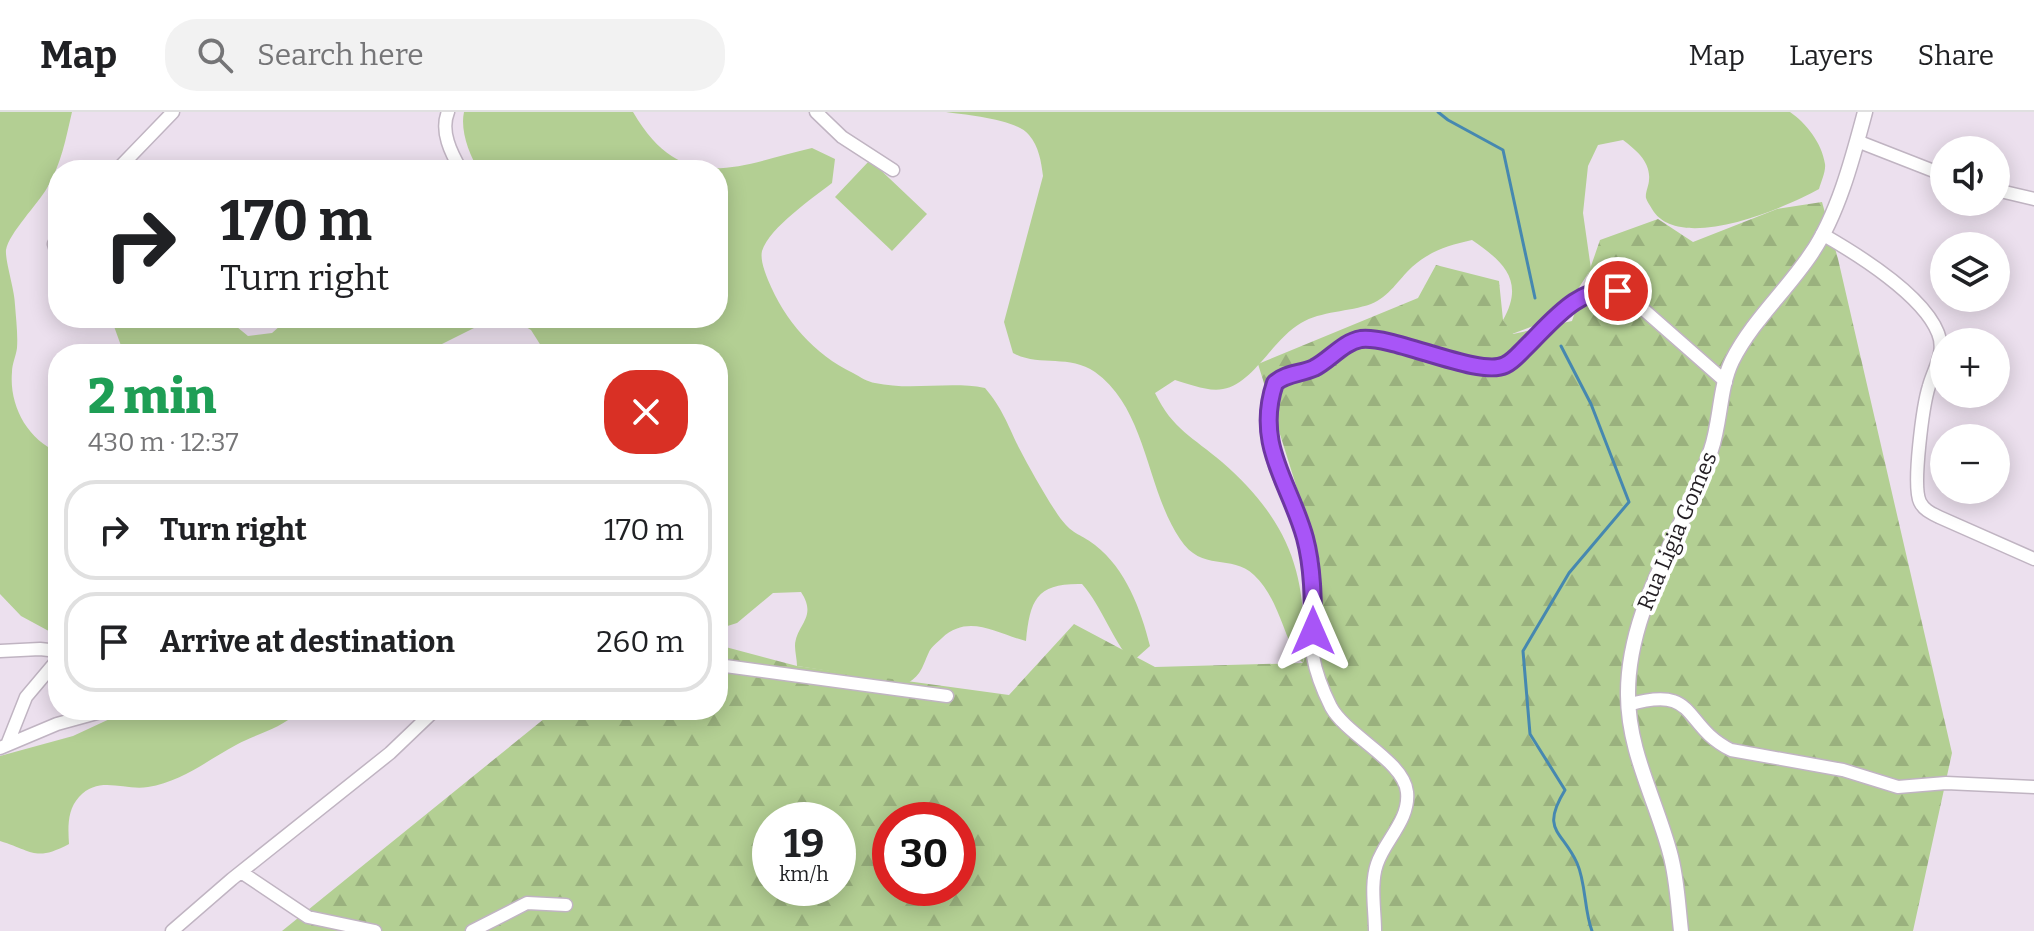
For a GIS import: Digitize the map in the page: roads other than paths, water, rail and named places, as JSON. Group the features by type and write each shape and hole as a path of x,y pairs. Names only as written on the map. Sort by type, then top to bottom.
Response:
{"street":[{"path":"127,160 173,112"},
{"path":"448,112 444,125 457,160"},
{"path":"816,112 842,137 893,170"},
{"name":"Rua Ligia Gomes","path":"1681,931 1671,854 1636,752 1628,705 1630,654 1636,630 1712,447 1732,362 1751,332 1812,253 1857,141 1865,112"},
{"path":"1857,141 1930,170"},
{"path":"2010,193 2034,199"},
{"path":"1822,234 1892,281 1926,313 1938,331 1941,354 1927,391 1918,469 1917,494 1920,503 1939,517 2034,559"},
{"path":"1375,931 1374,878 1377,864 1404,815 1407,791 1404,781 1393,767 1333,711 1319,681 1312,654 1313,603 1306,543 1298,514 1281,480 1271,448 1271,401 1275,383 1318,366 1349,343 1369,339 1446,359 1498,367 1514,358 1575,301 1603,288 1618,291 1635,302 1726,382"},
{"path":"0,651 48,650"},
{"path":"728,666 947,696"},
{"path":"3,746 26,697 48,671"},
{"path":"1628,705 1652,698 1671,699 1682,705 1711,737 1731,750 1843,770 1898,787 1946,783 2034,787"},
{"path":"3,746 72,720"},
{"path":"175,930 241,872 390,753 425,720"},
{"path":"241,872 308,917 375,931"},
{"path":"472,931 527,903 566,905"}],"waterway":[{"path":"1438,112 1503,150 1535,298"},
{"path":"1561,346 1591,404 1629,502 1569,573 1523,651 1530,734 1565,790 1554,814 1554,822 1580,871 1592,931"}]}
